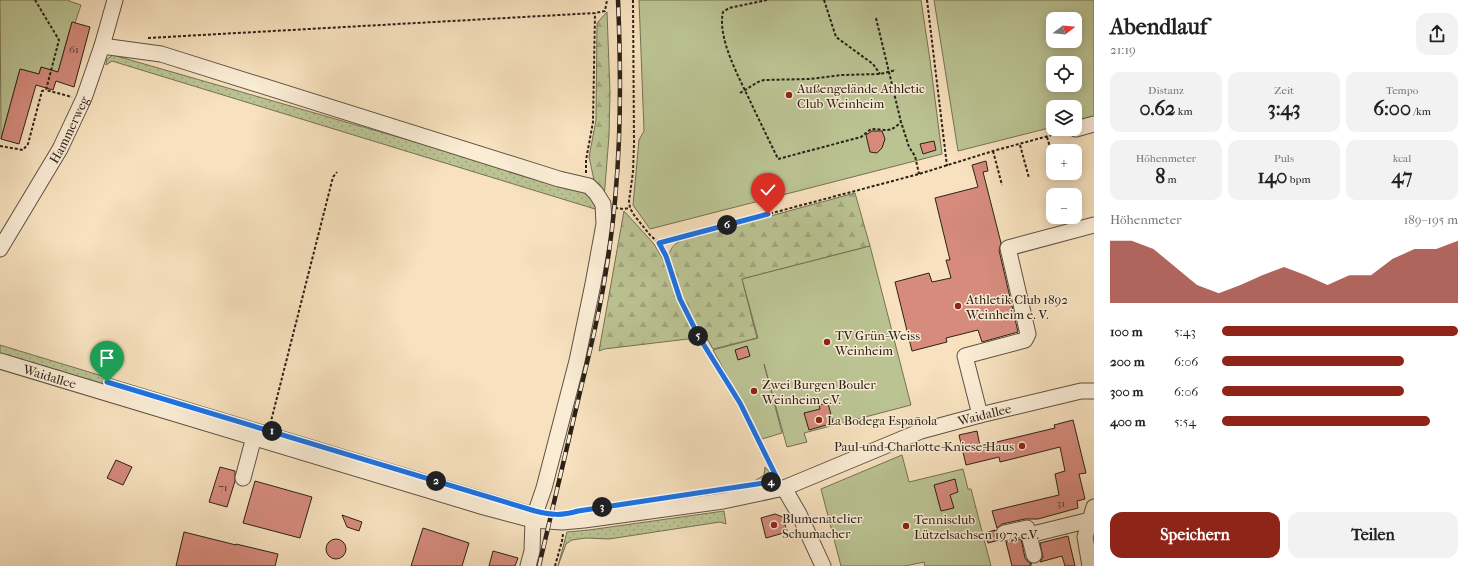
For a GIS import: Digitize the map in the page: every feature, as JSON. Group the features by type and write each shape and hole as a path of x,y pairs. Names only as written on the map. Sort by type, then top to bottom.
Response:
{"street":[{"name":"Hammerweg","path":"2,242 60,149 83,100 102,46 115,0"},
{"path":"102,46 161,54 559,179 589,186 596,193 603,204 604,224 577,361 544,488 532,520 532,551 528,566"},
{"path":"1082,127 1094,124"},
{"path":"980,415 965,356 1025,340 1028,334 1008,248 1094,225"},
{"name":"Waidallee","path":"0,361 484,507 532,520 562,522 722,501 781,484 921,431 980,415 1081,391 1094,391"},
{"path":"243,478 254,437"},
{"path":"781,484 799,514 824,566"},
{"path":"1029,535 1092,514"},
{"path":"1090,566 1085,537 1092,514"},
{"path":"1004,533 1027,528 1034,555"}],"path":[{"path":"0,146 23,150 28,144 42,91 46,90 59,40 35,0"},
{"path":"142,38 595,13 605,11 607,0"},
{"path":"633,0 634,142 633,172 629,201 634,215 650,235 659,243 666,256 680,299 699,337 740,403 781,484"},
{"path":"767,0 729,8 723,12 722,25 727,49 736,73 778,159 861,137 871,129 882,129 888,131 895,128 901,122"},
{"path":"824,0 836,37 873,64 880,74"},
{"path":"927,0 946,166"},
{"path":"589,186 586,172 586,160 593,122 595,13"},
{"path":"876,18 901,122 909,147 915,156 919,174"},
{"path":"740,92 764,80 810,79 842,75 880,74 896,70"},
{"path":"46,90 83,100"},
{"path":"659,243 919,174 993,151 1051,136"},
{"path":"1047,137 1049,144"},
{"path":"1020,144 1029,178"},
{"path":"993,151 1002,185"},
{"path":"269,431 333,177 337,172"},
{"path":"555,566 562,541 562,522"}],"green space":[{"path":"0,0 69,0 81,5 75,23 72,22 58,72 41,67 39,74 20,69 1,139"},
{"name":"Außengelände Athletic Club Weinheim","path":"639,0 921,0 942,154 650,229 633,205 639,140 644,131"},
{"path":"934,0 1094,0 1094,117 1082,120 1082,100 1046,100 1046,129 958,151"},
{"path":"607,12 610,92 609,136 604,199 594,180 589,157 596,120 597,23"},
{"path":"113,55 558,183 591,194 598,211 112,61 106,65 107,59"},
{"path":"855,193 870,246 742,279 757,338 713,349 703,332 688,339 604,349 599,351 624,211 654,244 664,261 674,245 682,240"},
{"name":"TV Grün-Weiss Weinheim","path":"870,246 911,405 804,433 807,442 787,447 764,364 782,433 762,439 713,350 758,338 742,279"},
{"path":"0,345 534,507 525,514 0,356"},
{"name":"Tennisclub Lützelsachsen 1973 e.V.","path":"902,455 909,482 963,469 968,489 971,489 991,566 925,566 924,562 905,566 841,566 821,489"},
{"path":"765,467 769,471 772,480 753,482 764,475"},
{"path":"759,487 761,488 577,514 579,513"},
{"path":"724,511 726,524 720,522 609,539 586,538 572,540 566,544 558,566 567,532"}],"building":[{"path":"72,22 90,27 74,87 56,81 53,90 36,85 19,144 1,139 20,69 39,74 41,67 58,72"},
{"path":"872,131 882,131 885,139 882,148 877,153 870,152 866,135"},
{"path":"934,141 936,150 923,154 920,144"},
{"name":"Athletik Club 1892 Weinheim e. V.","path":"986,161 988,171 983,172 1001,243 999,250 1018,332 982,342 978,330 946,338 947,342 912,351 895,282 929,273 932,282 951,278 946,260 950,260 935,198 978,187 972,165"},
{"name":"Zwei Burgen Bouler Weinheim e.V.","path":"747,346 750,356 738,360 735,350"},
{"path":"828,403 833,423 809,430 804,413 820,409 819,405"},
{"path":"1073,420 1086,473 1079,474 1085,499 1077,501 1078,508 1038,519 1025,519 1002,524 997,528 992,511 1059,495 1055,474 1065,471 1060,447 1000,462 999,457 966,465 959,435 977,431 980,446 1055,428 1054,425"},
{"path":"116,460 132,467 123,485 107,478"},
{"path":"220,467 235,471 235,481 227,507 209,502"},
{"name":"Tennisclub Lützelsachsen 1973 e.V.","path":"955,479 958,492 950,495 954,508 941,511 934,485"},
{"path":"255,481 312,497 300,538 243,523"},
{"name":"Blumenatelier Schumacher","path":"775,514 783,517 787,532 766,538 761,518"},
{"path":"342,515 362,522 359,531 347,527"},
{"path":"423,528 469,543 462,566 411,566"},
{"path":"995,530 995,535 999,540 988,543 985,533"},
{"path":"184,532 278,554 275,566 176,566"},
{"path":"1068,536 1075,566 1065,566 1062,556 1040,562 1043,557 1040,543"},
{"path":"336,539 343,542 346,549 343,556 336,559 329,556 326,549 329,542"},
{"path":"1021,539 1025,558 1032,564 1030,564 1031,566 1012,566 1006,542"},
{"path":"493,551 518,558 515,566 489,566"}],"railway":[{"path":"539,566 597,321 603,292 610,242 619,139 620,70 618,0"}],"place":[{"name":"Außengelände Athletic Club Weinheim","path":"789,95"},
{"name":"Athletik Club 1892 Weinheim e. V.","path":"958,306"},
{"name":"TV Grün-Weiss Weinheim","path":"827,342"},
{"name":"Zwei Burgen Bouler Weinheim e.V.","path":"754,391"},
{"name":"La Bodega Española","path":"819,420"},
{"name":"Paul-und-Charlotte-Kniese-Haus","path":"1022,446"},
{"name":"Blumenatelier Schumacher","path":"774,525"},
{"name":"Tennisclub Lützelsachsen 1973 e.V.","path":"906,526"}],"route":[{"path":"107,382 535,511 557,515 778,480 740,403 699,337 680,299 666,256 659,243 768,214"}]}
